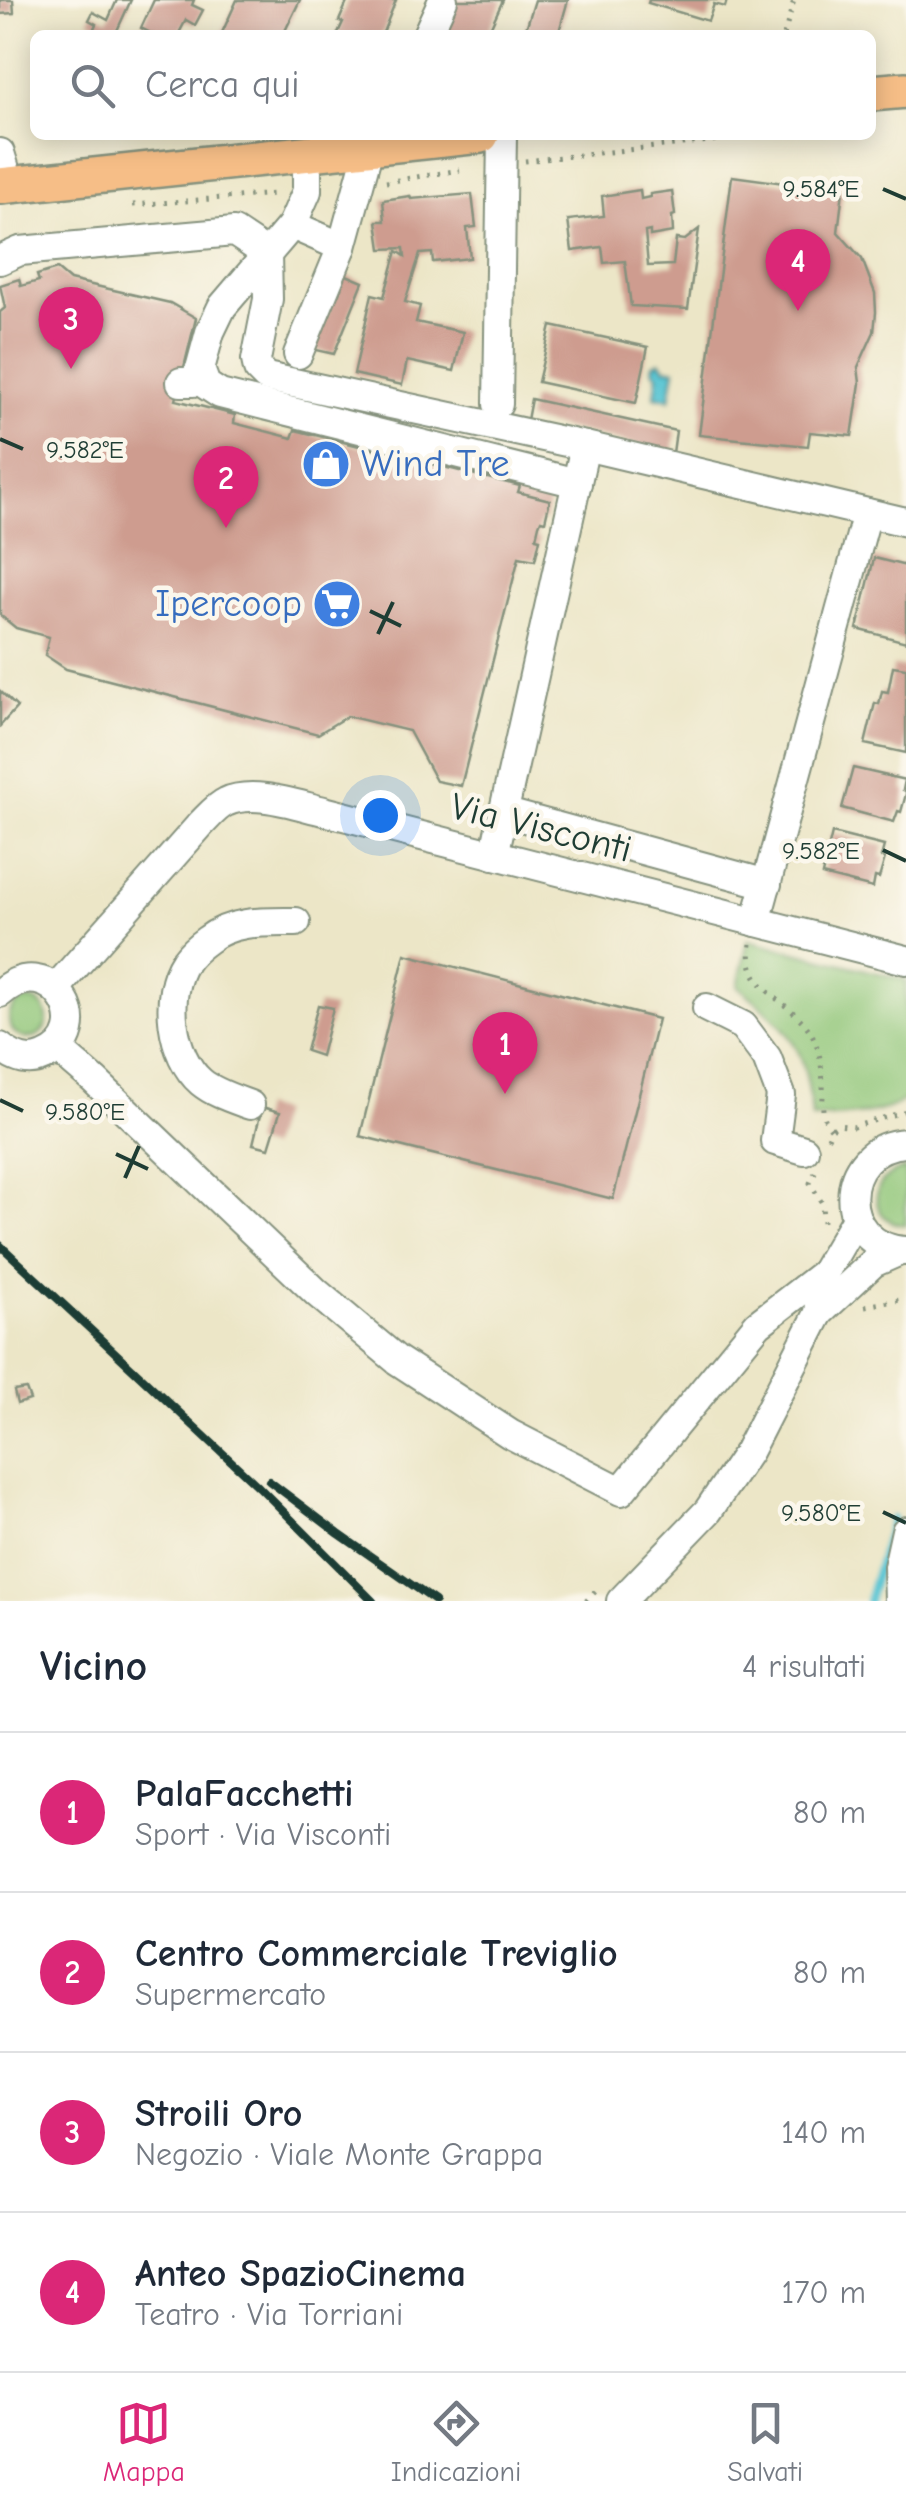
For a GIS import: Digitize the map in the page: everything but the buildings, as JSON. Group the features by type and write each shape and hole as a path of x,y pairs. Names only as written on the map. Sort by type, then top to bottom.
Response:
{"main road":[{"path":"876,93 906,90"},
{"path":"3,175 307,153 373,141 495,144"}],"street":[{"path":"429,30 443,0"},
{"path":"298,354 342,247 373,141"},
{"path":"495,144 498,404"},
{"path":"307,153 307,190 292,225 222,307 190,376 220,394 577,483"},
{"path":"292,225 342,247"},
{"path":"0,260 20,251 234,232 267,254"},
{"path":"267,254 268,299 256,360 266,377 585,446 906,522"},
{"path":"494,855 585,446"},
{"path":"756,922 868,513"},
{"name":"Via Visconti","path":"56,988 201,824 226,802 252,797 279,800 906,960"},
{"path":"504,812 767,884"},
{"path":"250,1105 200,1082 180,1052 173,1026 174,991 184,962 209,938 248,922 296,922"},
{"path":"0,992 12,983 28,979 44,982 56,988 70,1017 68,1033 48,1056 17,1058 0,1047"},
{"path":"707,1008 742,1026 767,1058 781,1095 775,1142 804,1150"},
{"path":"58,1049 317,1293 397,1360 510,1434 621,1491 758,1324 824,1273"},
{"path":"903,1251 874,1241 863,1230 856,1218 852,1194 862,1165 879,1150 906,1143"},
{"path":"610,1594 708,1511 748,1452 818,1313 824,1273 856,1218"},
{"path":"818,1313 873,1263 903,1251"},
{"path":"900,1601 898,1568 906,1532"}],"path":[{"path":"785,30 794,0"},
{"path":"370,184 495,144 615,140"},
{"path":"118,206 276,194"},
{"path":"756,922 750,965 770,994 795,1013 811,1032 821,1062 824,1121 832,1130"},
{"path":"586,1601 610,1594"}],"green space":[{"path":"748,940 906,980 906,1100 872,1112 812,1118 806,1073 792,1040 738,986"},
{"path":"28,1000 41,1006 47,1019 41,1032 28,1038 15,1032 9,1019 15,1006"},
{"path":"906,1170 906,1225 885,1217 877,1200 882,1182"}],"water":[{"path":"660,361 675,369 670,399 655,396 658,374 653,365"}],"waterway":[{"path":"868,1601 892,1519"}],"railway":[{"path":"0,1245 259,1487 373,1601"},
{"path":"269,1481 435,1601"}],"place":[{"name":"Anteo SpazioCinema","path":"798,311"},
{"name":"Stroili Oro","path":"71,369"},
{"name":"Wind Tre","path":"326,464"},
{"name":"Centro Commerciale Treviglio","path":"226,528"},
{"name":"Ipercoop","path":"337,604"},
{"name":"PalaFacchetti","path":"505,1094"}]}
